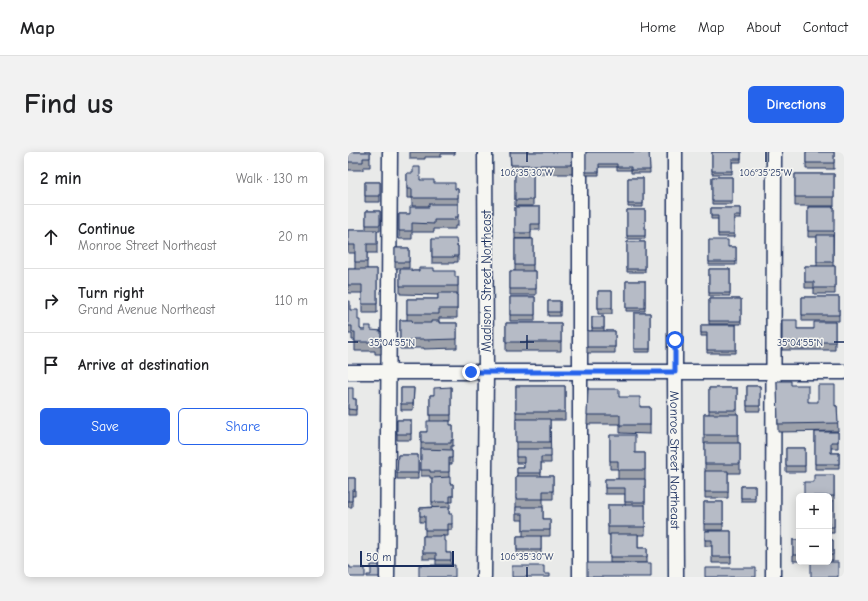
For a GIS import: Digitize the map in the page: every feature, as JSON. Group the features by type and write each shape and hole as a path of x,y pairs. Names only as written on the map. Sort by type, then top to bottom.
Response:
{"street":[{"path":"387,577 390,152"},
{"name":"Madison Street Northeast","path":"484,577 486,372 485,152"},
{"path":"580,152 580,577"},
{"name":"Monroe Street Northeast","path":"675,152 676,577"},
{"path":"773,577 774,152"},
{"path":"348,372 844,372"}],"building":[{"path":"348,152 370,152 370,158 363,158 363,162 348,162"},
{"path":"510,152 572,152 572,165 511,165"},
{"path":"586,152 649,152 650,170 631,170 631,167 617,167 617,164 599,164 599,172 586,172"},
{"path":"712,152 741,152 741,159 732,159 732,171 712,171"},
{"path":"806,152 834,152 834,163 806,163"},
{"path":"413,167 420,167 420,180 434,180 434,183 455,183 455,189 458,189 458,198 412,198 412,189 407,189 407,173 413,173"},
{"path":"515,174 533,174 533,200 515,200"},
{"path":"795,174 834,174 834,197 795,197"},
{"path":"712,177 732,177 732,201 712,201"},
{"path":"628,178 643,178 643,204 628,204"},
{"path":"365,182 380,182 380,196 365,196"},
{"path":"429,204 458,204 458,217 455,217 455,220 434,220 434,224 412,223 412,231 399,231 399,214 410,214 410,207 429,207"},
{"path":"515,207 540,207 540,224 531,224 531,233 515,233"},
{"path":"808,207 834,207 834,231 808,231"},
{"path":"711,208 741,208 741,216 734,216 734,234 718,234 718,216 711,216"},
{"path":"627,210 645,210 645,236 627,236"},
{"path":"366,211 380,211 380,225 366,225"},
{"path":"348,230 377,230 377,244 367,244 367,262 355,262 355,245 348,245"},
{"path":"817,235 833,235 833,262 817,262"},
{"path":"432,239 456,239 458,256 432,257"},
{"path":"515,239 533,239 533,265 515,265"},
{"path":"709,240 728,240 728,247 736,247 736,262 709,262"},
{"path":"627,242 645,242 645,269 627,269"},
{"path":"395,248 409,248 409,262 395,262"},
{"path":"805,266 835,266 835,288 814,288 814,282 805,282"},
{"path":"419,268 434,268 434,271 455,271 455,277 458,277 458,286 400,286 400,269 412,269 412,271 419,271"},
{"path":"348,269 377,269 377,304 362,304 362,285 348,285"},
{"path":"709,269 730,269 730,293 709,293"},
{"path":"510,271 536,271 536,289 510,289"},
{"path":"626,281 645,281 645,308 626,308"},
{"path":"598,291 612,291 612,308 598,308"},
{"path":"438,293 457,293 457,309 439,309 439,314 407,314 407,299 438,299"},
{"path":"510,297 535,297 535,315 510,315"},
{"path":"802,297 839,297 839,315 802,315"},
{"path":"709,299 741,299 741,321 709,321"},
{"path":"348,301 350,301 350,310 358,310 358,320 360,320 361,330 365,330 365,326 371,326 371,330 381,331 381,346 375,346 375,342 355,342 355,332 352,332 352,326 348,326"},
{"path":"548,301 560,301 560,312 548,312"},
{"path":"634,313 650,313 650,349 634,349"},
{"path":"592,317 604,317 604,328 592,328"},
{"path":"400,320 412,320 413,323 431,323 431,321 439,321 439,323 457,323 457,339 400,340"},
{"path":"782,320 797,320 797,329 814,329 814,322 835,322 835,342 782,342"},
{"path":"506,323 561,323 561,342 506,342"},
{"path":"701,325 736,325 736,350 707,350 707,333 701,333"},
{"path":"587,331 615,331 615,347 587,347"},
{"path":"777,381 791,381 791,385 808,385 808,402 818,402 818,385 835,385 835,406 837,406 838,423 778,424"},
{"path":"516,386 565,386 565,412 516,412"},
{"path":"747,386 760,386 760,406 747,406"},
{"path":"451,387 451,415 430,415 430,395 434,395 434,388"},
{"path":"348,388 353,388 353,399 356,399 356,410 348,409"},
{"path":"401,388 414,388 413,404 401,404"},
{"path":"709,388 737,388 737,410 709,410"},
{"path":"588,389 619,389 619,397 640,397 640,407 650,407 650,425 620,425 620,415 587,415"},
{"path":"704,414 738,414 738,435 704,435"},
{"path":"516,419 550,419 550,442 516,442"},
{"path":"397,420 411,420 411,434 397,434"},
{"path":"427,421 450,421 450,425 453,425 453,440 451,440 451,443 421,443 421,432 427,432"},
{"path":"815,432 838,432 838,442 831,442 831,453 839,453 839,464 815,464"},
{"path":"610,435 635,435 635,453 645,453 645,470 618,470 618,461 610,461"},
{"path":"705,443 740,443 740,464 705,464"},
{"path":"786,448 805,448 805,466 786,466"},
{"path":"421,449 452,450 452,458 449,458 449,472 430,472 430,470 421,470"},
{"path":"516,449 551,449 551,457 541,457 541,473 517,473 517,468 524,468 524,457 516,457"},
{"path":"398,455 418,455 418,473 397,473"},
{"path":"705,471 728,471 728,492 705,492"},
{"path":"814,475 834,475 834,496 832,496 832,493 804,493 804,482 814,482"},
{"path":"516,476 553,476 553,491 543,491 543,499 516,499"},
{"path":"450,477 450,484 453,484 453,496 450,496 450,502 432,502 432,478"},
{"path":"348,478 355,478 355,490 352,490 352,501 348,501"},
{"path":"605,479 645,479 645,502 625,502 625,488 605,488"},
{"path":"741,486 755,486 755,498 741,498"},
{"path":"832,501 834,501 834,527 832,527"},
{"path":"704,502 723,502 723,524 704,524"},
{"path":"608,505 645,505 645,527 608,527"},
{"path":"449,507 449,514 452,514 452,524 448,524 448,530 425,530 425,516 420,516 420,508"},
{"path":"516,507 543,507 543,519 550,519 550,530 523,530 523,514 516,514"},
{"path":"705,531 731,531 731,557 712,557 712,540 705,540"},
{"path":"610,534 638,534 638,548 647,548 647,557 610,557"},
{"path":"423,536 444,536 444,541 446,541 446,553 451,553 451,560 436,560 436,553 423,553"},
{"path":"517,536 541,536 541,550 517,550"},
{"path":"793,540 796,540 796,555 793,555"},
{"path":"832,540 833,540 832,555"},
{"path":"832,562 838,562 838,577 811,577 811,565 832,565"},
{"path":"587,563 651,563 651,577 587,577"},
{"path":"371,565 379,565 379,577 367,577 367,575 371,575"},
{"path":"419,565 455,565 455,577 419,577"},
{"path":"348,566 350,566 350,568 365,568 365,577 348,577"},
{"path":"512,566 544,566 544,574 550,574 550,577 512,577"},
{"path":"705,568 756,568 756,577 705,577"}],"route":[{"path":"471,372 675,372 675,340"}]}
